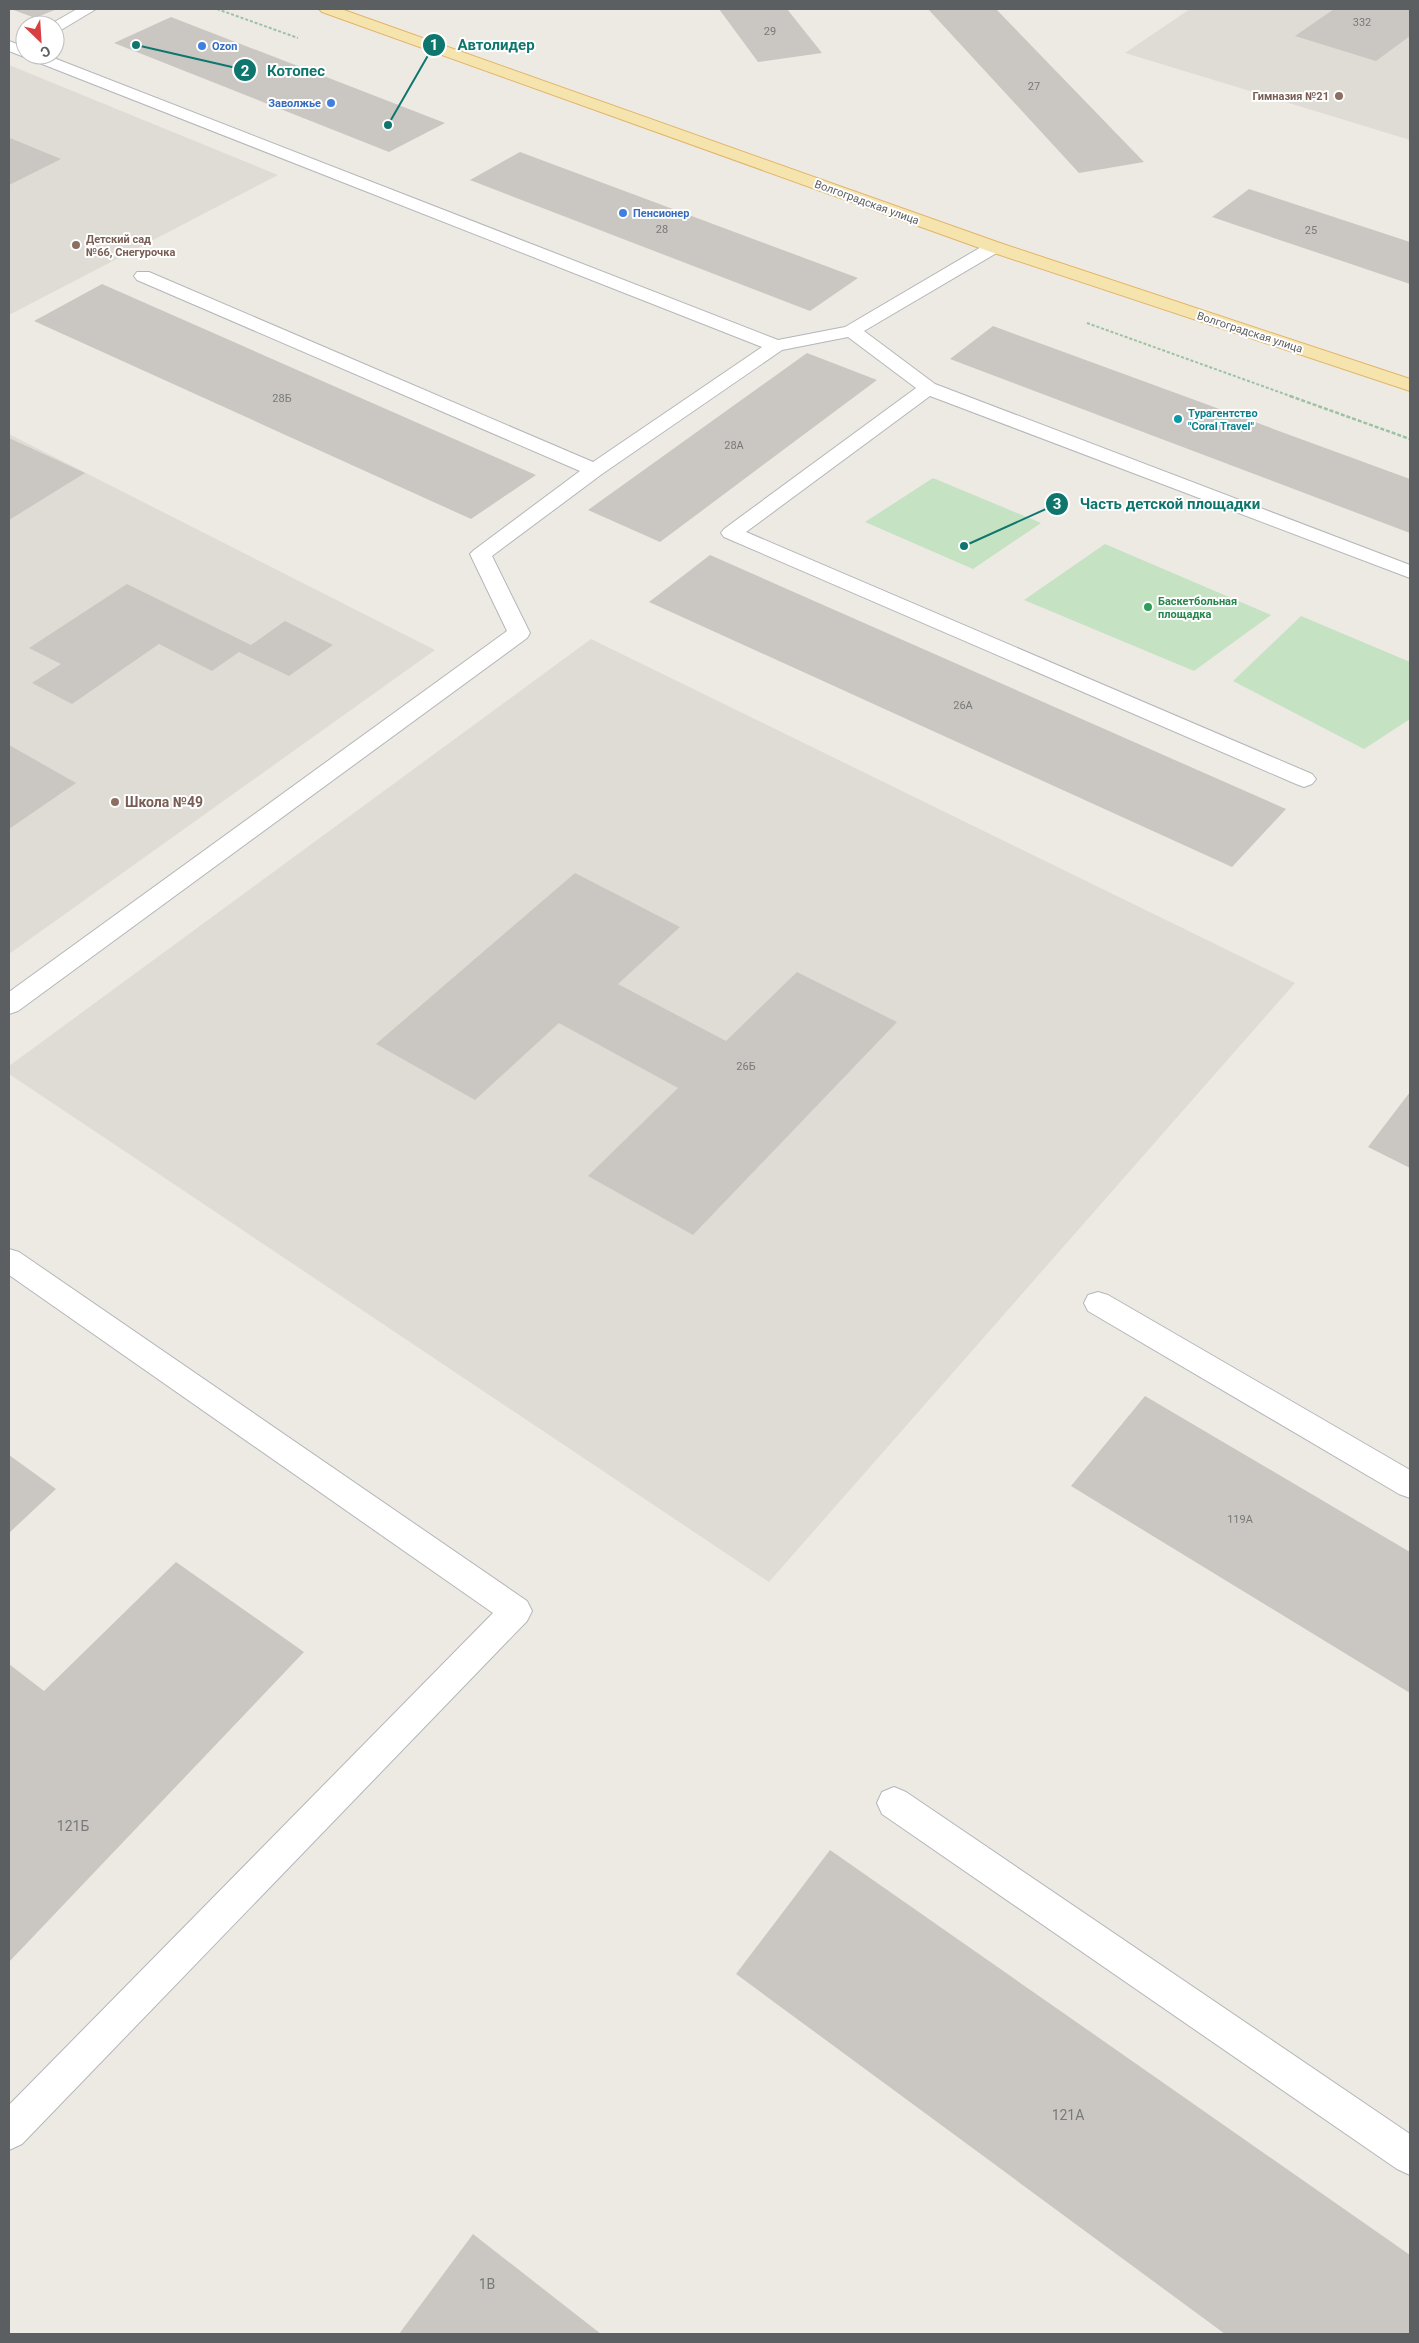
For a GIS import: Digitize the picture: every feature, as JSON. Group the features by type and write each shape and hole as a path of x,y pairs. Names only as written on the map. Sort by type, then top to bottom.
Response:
{"main road":[{"name":"Волгоградская улица","path":"327,9 994,247 1410,385"}],"lane":[{"path":"65,22 88,9"},
{"path":"58,65 776,346"},
{"path":"9,1005 519,633 481,554 595,470 776,346 851,331 994,247"},
{"path":"143,276 595,470"},
{"path":"851,331 928,388 1410,572"},
{"path":"928,388 731,533 1304,779"},
{"path":"9,1260 516,1611 9,2131"},
{"path":"1098,1303 1410,1484"},
{"path":"894,1803 1410,2156"}],"shaded area":[{"name":"Гимназия №21","path":"1190,9 1410,9 1410,140 1125,53"},
{"name":"Детский сад №66, Снегурочка","path":"9,65 278,175 9,315"},
{"name":"Школа №49","path":"9,434 435,650 9,954"},
{"path":"591,639 1295,983 769,1582 9,1074 9,1066"}],"green space":[{"path":"933,478 1041,523 973,569 865,522"},
{"name":"Баскетбольная площадка","path":"1105,544 1271,615 1194,671 1024,600"},
{"path":"1301,616 1410,662 1410,719 1364,749 1233,681"}],"building":[{"path":"11,9 57,9 42,15 27,15"},
{"path":"719,9 787,9 822,53 758,62"},
{"path":"928,9 996,9 1144,162 1079,173"},
{"path":"1334,9 1410,9 1410,36 1376,61 1295,36"},
{"path":"171,17 445,123 389,152 114,43"},
{"path":"10,138 61,159 9,185"},
{"path":"520,152 858,278 810,311 470,180"},
{"path":"1249,189 1410,242 1410,284 1212,217"},
{"path":"102,284 536,475 471,519 34,321"},
{"name":"Турагентство \"Coral Travel\"","path":"993,326 1410,479 1410,533 950,359"},
{"path":"807,353 877,380 660,542 588,510"},
{"path":"9,438 85,473 9,520"},
{"path":"710,555 1286,809 1232,867 649,602"},
{"path":"127,584 251,645 285,621 333,645 289,676 239,652 212,671 159,644 72,704 32,683 61,664 29,648"},
{"path":"9,745 76,783 9,829"},
{"path":"575,873 680,927 618,984 726,1041 797,972 897,1022 693,1235 588,1176 678,1088 559,1023 475,1100 376,1044"},
{"path":"1410,1092 1410,1168 1368,1147"},
{"path":"1145,1396 1410,1552 1410,1693 1071,1486"},
{"path":"9,1455 56,1489 9,1533"},
{"path":"176,1562 304,1652 9,1962 9,1664 44,1691"},
{"path":"830,1850 1410,2255 1410,2334 1225,2334 736,1974"},
{"path":"473,2234 601,2334 399,2334"}],"place":[{"name":"Котопес","path":"136,45"},
{"name":"Ozon","path":"202,46"},
{"name":"Гимназия №21","path":"1339,96"},
{"name":"Заволжье","path":"331,103"},
{"name":"Автолидер","path":"388,125"},
{"name":"Пенсионер","path":"623,213"},
{"name":"Детский сад №66, Снегурочка","path":"76,245"},
{"name":"Турагентство \"Coral Travel\"","path":"1178,419"},
{"name":"Часть детской площадки","path":"964,546"},
{"name":"Баскетбольная площадка","path":"1148,607"},
{"name":"Школа №49","path":"115,802"}]}
